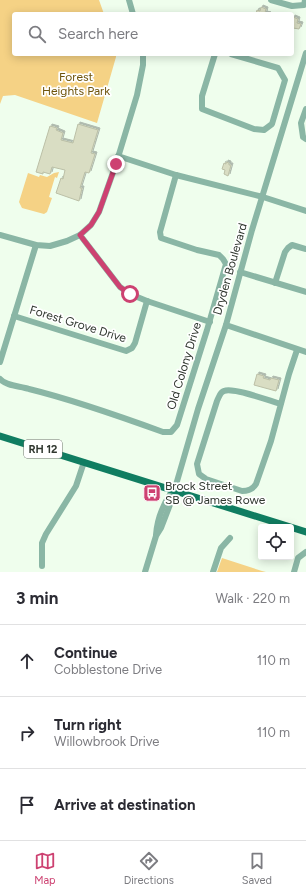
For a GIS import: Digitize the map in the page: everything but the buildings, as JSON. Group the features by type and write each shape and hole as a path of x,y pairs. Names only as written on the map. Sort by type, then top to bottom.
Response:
{"main road":[{"name":"RH 12","path":"0,436 306,532"}],"street":[{"path":"129,0 132,12"},
{"path":"271,0 292,6 304,5 305,0"},
{"name":"Dryden Boulevard","path":"145,572 156,536 161,528 171,502 198,408 226,325 240,272 306,53"},
{"path":"0,234 36,245 50,246 80,235 91,225 99,212 137,95 143,65 143,56"},
{"path":"214,56 202,96 202,109 254,129 264,130 272,124 285,80 278,68 237,56"},
{"path":"306,109 301,123 303,137 306,138"},
{"path":"118,156 176,175 263,197 306,211"},
{"name":"Old Colony Drive","path":"0,379 3,383 94,407 163,432 171,432 177,425 210,322 226,264 219,255 197,250 161,238 160,232 176,175"},
{"path":"80,235 120,287 130,294 210,322"},
{"path":"0,362 36,245"},
{"path":"275,283 285,252 288,248 292,246 306,249"},
{"path":"240,272 306,292"},
{"name":"Forest Grove Drive","path":"14,316 126,351 132,348 135,343 147,301"},
{"path":"226,325 306,352"},
{"path":"281,404 234,390 225,390 221,393 217,401 197,464 199,474 206,479 242,491 246,491 254,487 271,441 297,350"},
{"path":"42,566 42,543 76,486 84,462"},
{"path":"213,572 221,548 230,538"},
{"path":"294,572 298,558 306,552"}],"green space":[{"name":"Forest Heights Park","path":"0,0 99,0 103,12 12,12 12,56 116,56 97,123 15,95 3,96 0,104"},
{"path":"59,172 57,178 55,177 49,197 52,198 47,212 44,214 22,208 19,202 28,173 39,177 40,175 47,177"},
{"path":"222,558 262,571 266,572 217,572"}],"place":[{"name":"Brock Street SB @ James Rowe","path":"152,493"}],"route":[{"path":"116,164 99,212 91,225 80,235 120,287 130,294"}]}
